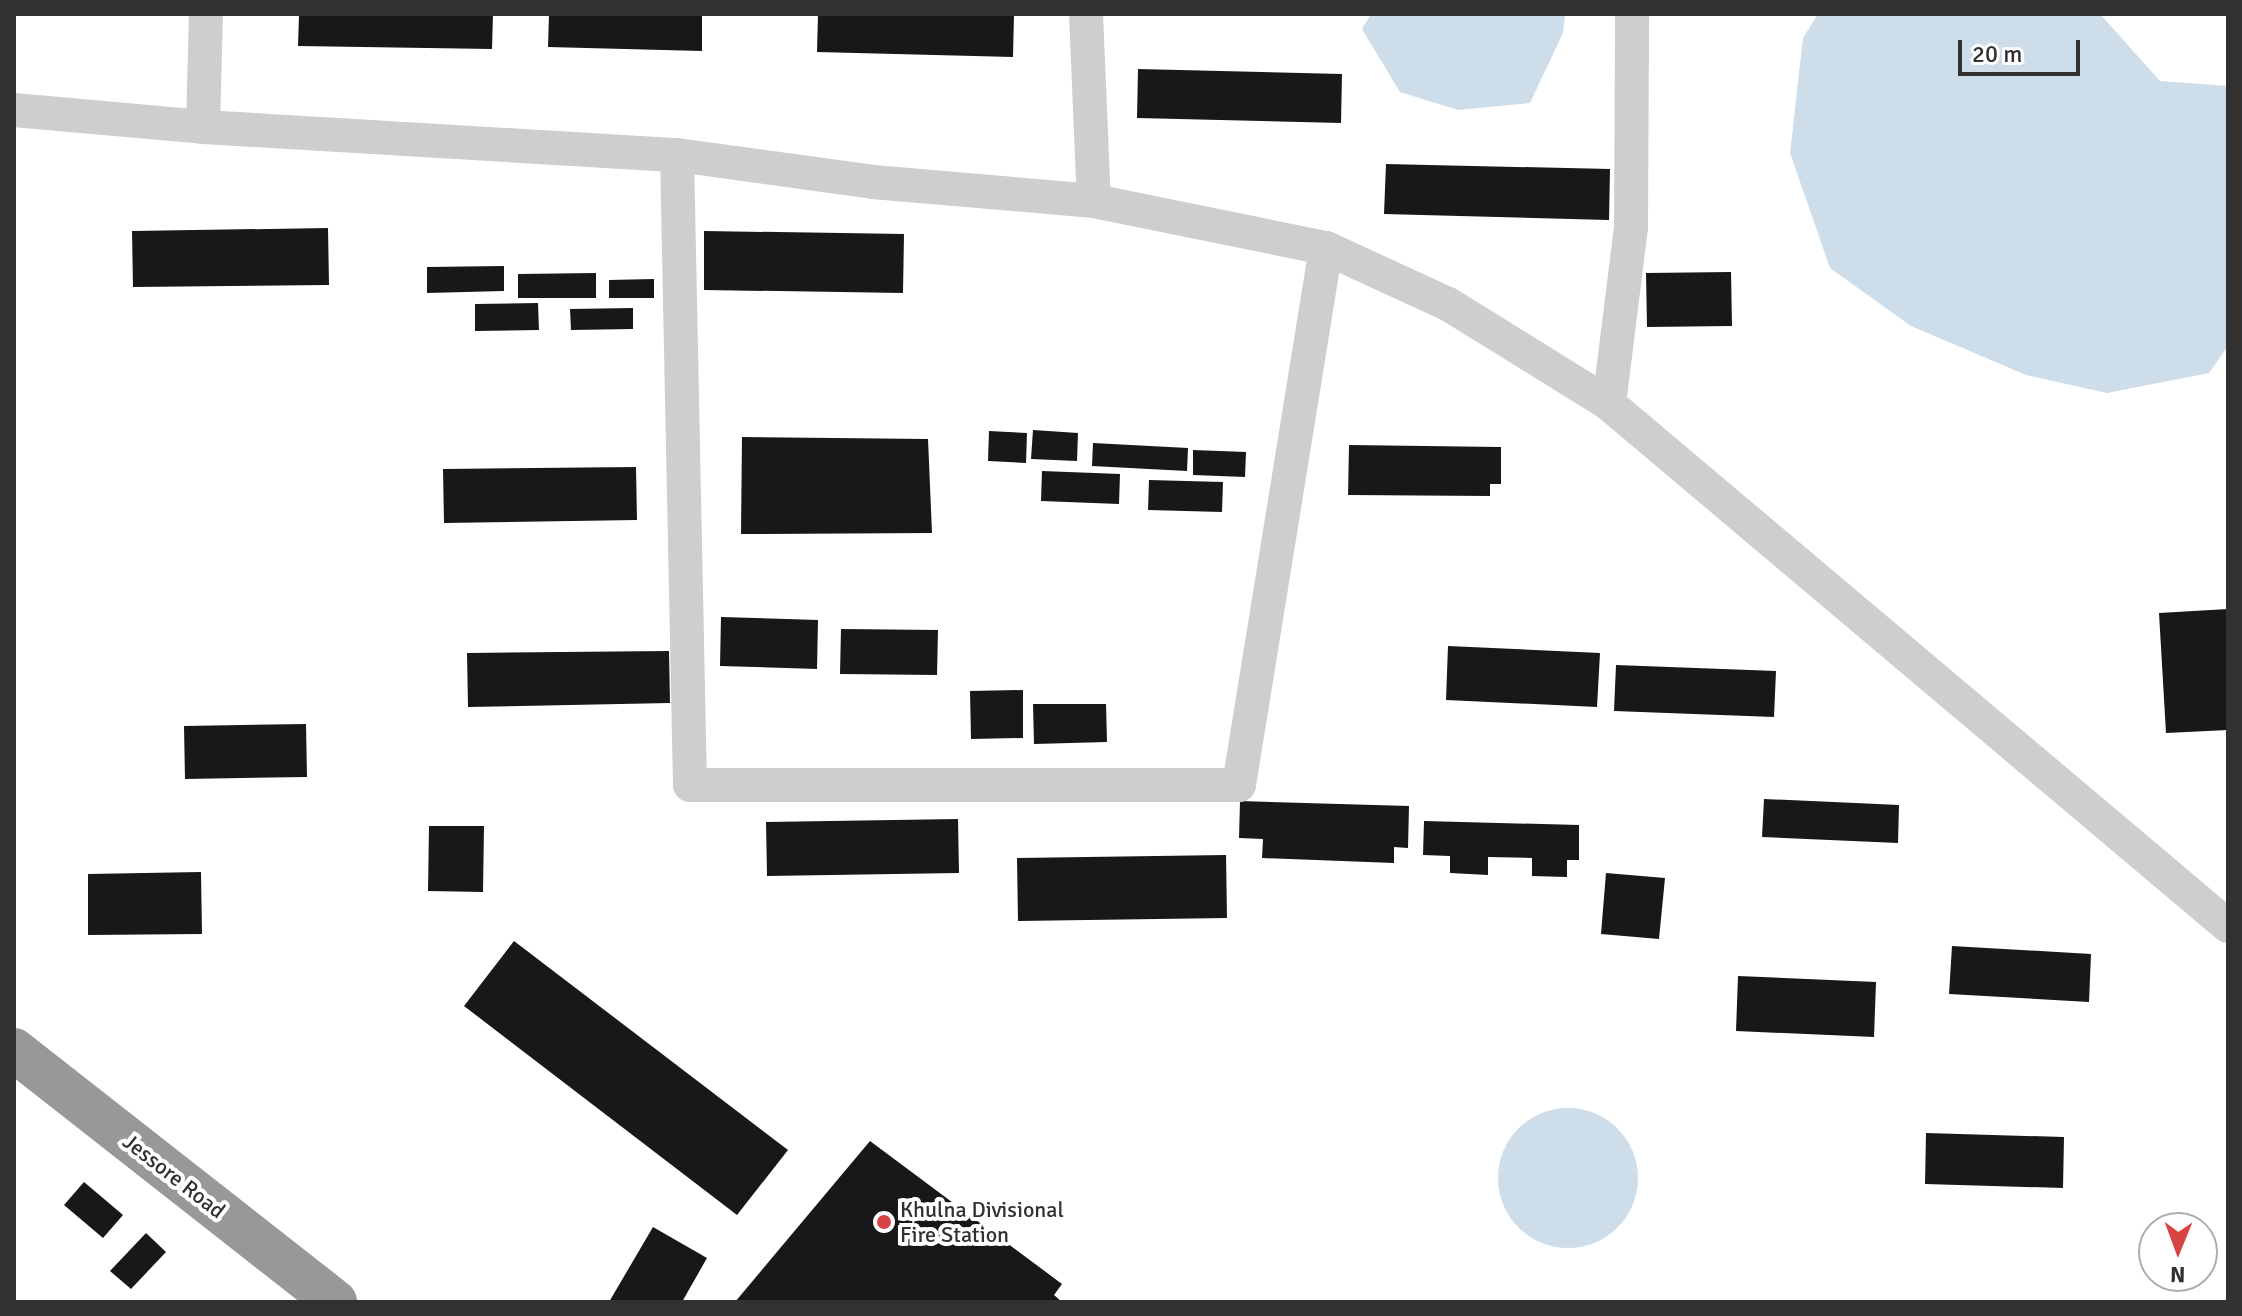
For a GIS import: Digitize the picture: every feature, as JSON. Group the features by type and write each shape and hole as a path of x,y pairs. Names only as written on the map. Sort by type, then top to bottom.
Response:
{"highway":[{"name":"Jessore Road","path":"14,1050 335,1302"}],"street":[{"path":"203,127 206,14"},
{"path":"1086,14 1094,201"},
{"path":"1609,404 1631,227 1632,14"},
{"path":"14,110 203,127 677,155 873,182 1094,201 1326,248 1448,304 1609,404 2228,926"},
{"path":"677,155 690,785 1239,785 1326,248"}],"water":[{"path":"1371,14 1565,14 1563,33 1530,103 1458,110 1400,92 1362,29"},
{"path":"1818,14 2100,14 2160,81 2228,86 2228,346 2209,373 2107,393 2026,375 1911,326 1830,268 1790,153 1803,38"},
{"path":"1568,1108 1595,1113 1618,1128 1633,1151 1638,1178 1633,1205 1618,1228 1595,1243 1568,1248 1541,1243 1518,1228 1503,1205 1498,1178 1503,1151 1518,1128 1541,1113"}],"building":[{"path":"299,14 493,14 492,49 298,46"},
{"path":"549,14 702,14 702,51 548,47"},
{"path":"818,14 1014,14 1013,57 817,52"},
{"path":"1138,69 1342,74 1341,123 1137,118"},
{"path":"1386,164 1610,169 1609,220 1384,214"},
{"path":"328,228 329,285 133,287 132,231"},
{"path":"704,231 904,234 903,293 704,290"},
{"path":"504,266 504,291 427,293 427,267"},
{"path":"1731,272 1732,326 1647,327 1646,273"},
{"path":"596,273 596,298 518,298 518,274"},
{"path":"654,279 654,298 609,298 609,280"},
{"path":"538,303 539,330 475,331 475,304"},
{"path":"633,308 633,329 571,330 570,309"},
{"path":"1033,430 1078,433 1077,461 1031,459"},
{"path":"989,431 1027,433 1026,463 988,461"},
{"path":"742,437 928,439 932,533 741,534"},
{"path":"1093,443 1188,448 1187,471 1092,466"},
{"path":"1349,445 1501,447 1501,484 1490,484 1490,496 1348,495"},
{"path":"1193,450 1246,452 1245,477 1193,475"},
{"path":"636,467 637,520 444,523 443,469"},
{"path":"1042,471 1120,474 1119,504 1041,501"},
{"path":"1149,480 1223,482 1222,512 1148,510"},
{"path":"2228,609 2228,730 2166,733 2159,613"},
{"path":"721,617 818,620 817,669 720,666"},
{"path":"841,629 938,630 937,675 840,674"},
{"path":"1448,646 1600,653 1597,707 1446,700"},
{"path":"669,651 670,703 468,707 467,653"},
{"path":"1616,665 1776,671 1774,717 1614,711"},
{"path":"1023,690 1023,738 971,739 970,691"},
{"path":"1033,704 1106,704 1107,742 1034,744"},
{"path":"306,724 307,777 185,779 184,726"},
{"path":"1764,799 1899,805 1898,843 1762,837"},
{"path":"1240,801 1409,806 1408,848 1394,847 1394,863 1262,858 1263,839 1239,838"},
{"path":"958,819 959,873 767,876 766,822"},
{"path":"1424,821 1579,825 1579,860 1567,860 1567,877 1532,876 1532,858 1488,857 1488,875 1450,873 1450,856 1423,855"},
{"path":"429,826 484,826 483,892 428,891"},
{"path":"1226,855 1227,918 1018,921 1017,858"},
{"path":"201,872 202,934 88,935 88,874"},
{"path":"1606,873 1665,878 1659,939 1601,934"},
{"path":"514,941 788,1150 737,1215 464,1006"},
{"path":"1952,946 2091,954 2089,1002 1949,994"},
{"path":"1738,976 1876,982 1874,1037 1736,1031"},
{"path":"1926,1133 2064,1137 2063,1188 1925,1184"},
{"name":"Khulna Divisional Fire Station","path":"870,1141 1062,1284 1054,1295 1062,1302 735,1302"},
{"path":"84,1182 123,1215 103,1238 64,1205"},
{"path":"653,1227 707,1258 682,1302 609,1302"},
{"path":"146,1233 166,1252 131,1289 110,1271"}],"place":[{"name":"Khulna Divisional Fire Station","path":"884,1222"}]}
